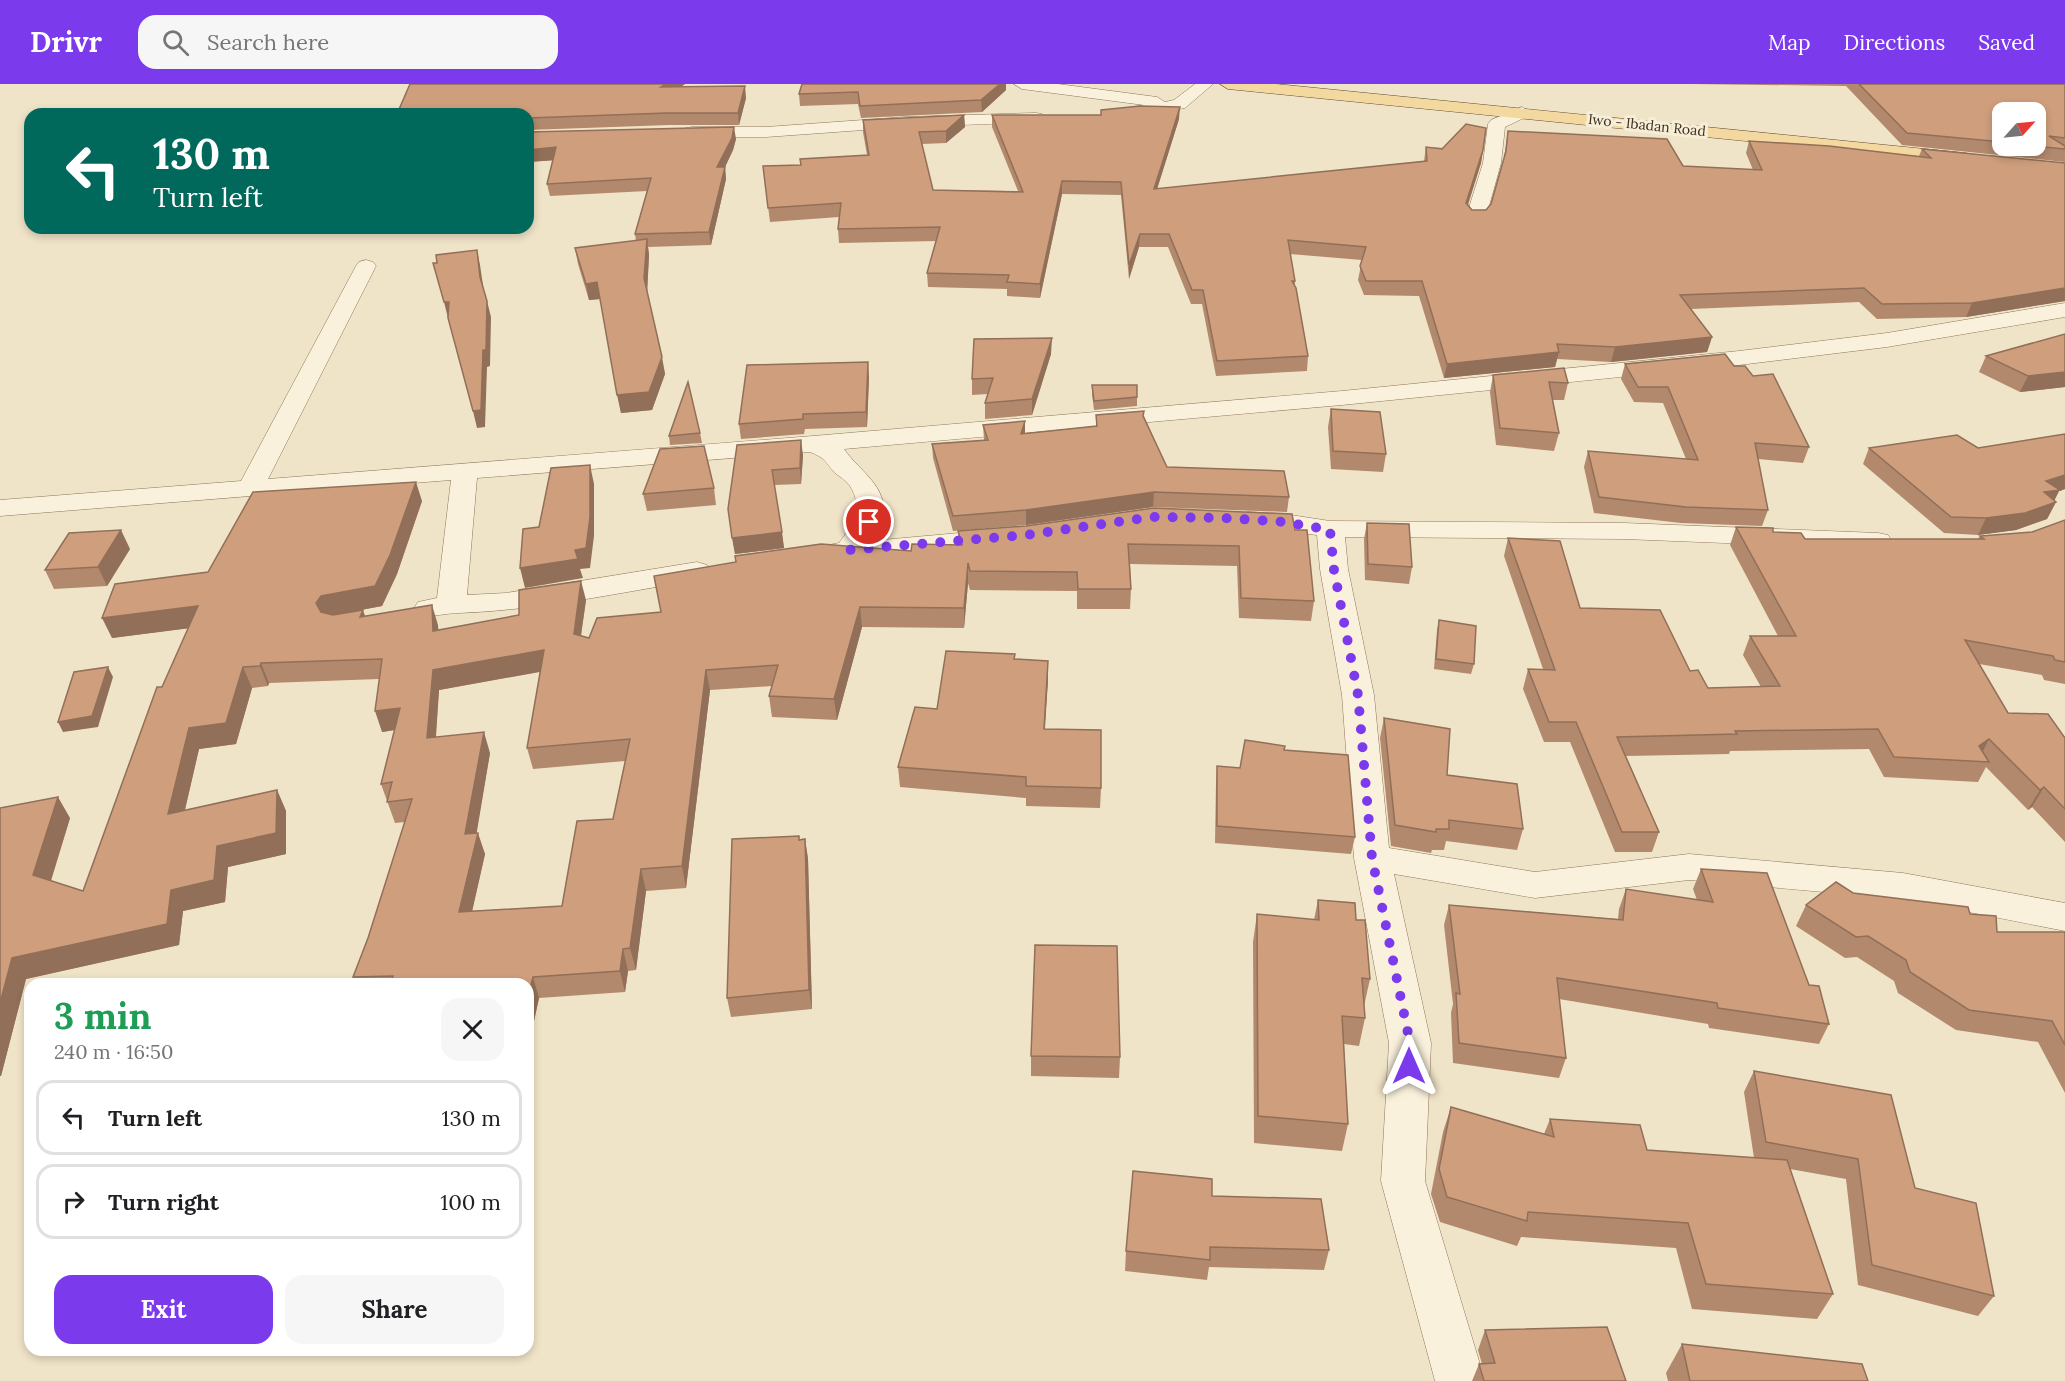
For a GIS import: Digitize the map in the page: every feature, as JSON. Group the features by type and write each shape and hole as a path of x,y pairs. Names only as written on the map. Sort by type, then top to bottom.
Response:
{"main road":[{"name":"Iwo - Ibadan Road","path":"1228,84 1977,159"}],"street":[{"path":"1022,84 1179,104"},
{"path":"1115,114 1148,111 1179,104 1205,84"},
{"path":"1476,217 1492,163 1497,124 1522,112"},
{"path":"680,132 766,132 905,122 1058,117"},
{"path":"251,487 366,266"},
{"path":"0,508 813,444 1354,396 1739,358 1887,340 2065,310"},
{"path":"813,444 833,452 842,465 862,483 868,502 869,522 849,550"},
{"path":"451,604 465,470"},
{"path":"1224,518 1284,522 1330,530 1624,531 1907,542"},
{"path":"1330,530 1334,570 1358,695 1372,858 1410,1043 1403,1181 1460,1381"},
{"path":"804,556 1026,535"},
{"path":"405,612 451,604 506,602 726,567"},
{"path":"1372,858 1535,885 1689,867 1725,870 1904,886 2065,916"}],"building":[{"path":"410,84 745,86 738,113 534,118 534,108 400,108"},
{"path":"802,84 1000,84 981,100 860,106 858,92 799,94"},
{"path":"1859,84 2065,84 2065,138 2049,136 2065,146 2065,149 2046,147 2046,102 1992,102 1992,141 1907,133"},
{"path":"1140,106 1180,107 1154,189 1427,161 1426,147 1442,149 1466,124 1486,128 1483,150 1466,203 1472,210 1486,210 1491,204 1506,151 1508,131 1667,139 1683,166 1762,170 1749,141 1829,146 1931,158 1922,149 2065,163 2065,288 1972,303 1882,304 1864,288 1680,295 1712,337 1615,347 1557,344 1559,352 1447,364 1422,281 1366,281 1360,266 1366,247 1288,240 1295,281 1292,281 1296,288 1308,356 1217,361 1203,290 1192,290 1169,234 1140,234 1129,265 1121,182 1062,181 1040,284 1007,282 1009,275 927,273 940,227 838,229 841,203 768,208 763,166 801,165 800,159 869,155 863,120 964,115 946,131 919,132 933,190 1023,192 992,115 1101,115 1101,110"},
{"path":"734,127 732,138 717,167 725,167 709,232 635,234 651,178 547,184 556,147 534,149 534,132"},
{"path":"647,239 644,278 662,357 649,392 617,395 597,282 586,284 575,248"},
{"path":"477,250 480,277 487,301 486,350 483,350 481,410 473,411 448,318 449,302 444,302 433,263 437,263 436,255"},
{"path":"2065,334 2065,372 2028,376 1986,356"},
{"path":"1052,338 1032,399 985,403 993,378 972,379 974,339"},
{"path":"1725,354 1734,366 1745,366 1753,376 1773,374 1809,447 1755,443 1768,510 1686,507 1599,497 1588,451 1698,460 1668,387 1638,387 1625,364"},
{"path":"868,362 866,412 803,414 803,419 739,424 747,365"},
{"path":"1564,368 1568,383 1549,382 1559,433 1500,428 1493,375"},
{"path":"688,382 700,433 669,436"},
{"path":"1092,385 1137,385 1137,397 1094,401"},
{"path":"1331,409 1380,412 1386,454 1333,451"},
{"path":"1144,411 1143,416 1167,467 1284,471 1289,497 1154,492 1026,510 953,516 932,444 988,440 983,425 1025,421 1021,434 1097,426 1096,415"},
{"path":"2065,434 2065,475 2046,481 2060,490 2044,492 2056,502 2025,513 1986,518 1951,517 1869,448 1957,435 1978,448"},
{"path":"801,440 800,468 772,470 782,532 732,538 728,509 737,445"},
{"path":"704,446 714,488 643,494 660,449"},
{"path":"590,465 590,517 586,548 575,550 578,559 520,568 523,529 539,527 551,468"},
{"path":"416,482 390,555 375,586 321,596 316,603 321,612 333,615 363,610 360,617 432,605 433,631 519,615 519,590 581,581 574,634 589,638 597,618 661,612 654,576 736,562 735,556 821,544 911,551 912,544 962,545 958,531 1026,526 1154,508 1292,514 1295,530 1307,530 1314,601 1241,598 1239,546 1128,544 1131,589 1078,589 1077,572 970,571 968,563 964,608 860,607 834,699 769,696 778,665 706,670 682,866 641,869 630,948 623,949 620,971 533,978 353,977 368,938 412,799 387,802 392,782 381,784 400,708 375,711 382,659 261,663 260,666 243,667 226,723 189,728 168,814 277,790 276,833 217,846 214,880 171,890 167,924 12,958 0,1003 0,808 58,797 33,875 83,891 157,687 162,687 198,606 102,618 115,584 208,572 253,492","holes":["544,650 527,748 630,739 613,819 577,821 562,906 459,912 478,833 465,834 484,732 427,738 433,670"]},
{"path":"2065,520 2065,662 2055,660 2053,656 1965,640 2008,713 2048,714 2065,738 2065,809 2044,787 2040,790 1989,739 1979,746 1989,762 1894,757 1878,729 1735,731 1737,734 1617,737 1659,832 1622,832 1576,722 1549,722 1528,669 1555,670 1508,538 1560,541 1580,608 1660,610 1690,671 1698,670 1708,688 1780,686 1750,636 1796,636 1736,527 1773,528 1773,532 1801,533 1805,539 1984,539 1980,536 2032,532"},
{"path":"1367,523 1409,524 1412,567 1368,564"},
{"path":"121,530 98,567 45,570 69,533"},
{"path":"1439,620 1476,626 1474,664 1436,659"},
{"path":"946,651 1015,654 1014,659 1048,661 1044,729 1101,730 1101,788 1026,786 1026,777 898,767 915,707 937,709"},
{"path":"108,667 92,716 58,722 74,672"},
{"path":"1384,718 1450,729 1447,775 1517,784 1523,829 1449,820 1449,829 1436,829 1436,832 1395,825"},
{"path":"1245,740 1285,746 1284,750 1348,755 1355,837 1217,826 1217,766 1240,768"},
{"path":"799,836 799,840 805,839 809,990 727,998 732,839"},
{"path":"1701,869 1767,873 1809,985 1819,986 1829,1024 1718,1008 1717,1003 1557,978 1566,1058 1459,1043 1456,993 1460,994 1449,905 1623,920 1626,889 1713,902"},
{"path":"1836,882 1853,893 1968,907 1970,914 1996,916 1997,932 2065,932 2065,1045 2052,1021 1969,1010 1910,972 1906,960 1868,936 1856,937 1806,905"},
{"path":"1318,900 1355,903 1356,920 1365,920 1370,979 1362,978 1365,1018 1342,1016 1348,1124 1258,1116 1257,914 1319,920"},
{"path":"1035,945 1117,946 1120,1057 1031,1056"},
{"path":"1754,1071 1891,1095 1915,1188 1976,1203 1994,1296 1872,1265 1858,1159 1766,1142"},
{"path":"1451,1107 1554,1137 1550,1119 1640,1125 1647,1150 1787,1160 1833,1294 1706,1284 1688,1223 1528,1212 1527,1221 1447,1197 1439,1169"},
{"path":"1133,1171 1212,1179 1212,1196 1321,1199 1329,1250 1210,1247 1210,1260 1126,1251"},
{"path":"1607,1327 1626,1381 1484,1381 1479,1364 1495,1363 1485,1330"},
{"path":"1682,1344 1862,1364 1868,1381 1690,1381"}],"route":[{"path":"869,522 849,550 1026,535 1152,517 1284,522 1330,530 1334,570 1358,695 1372,858 1410,1043 1409,1066"}]}
